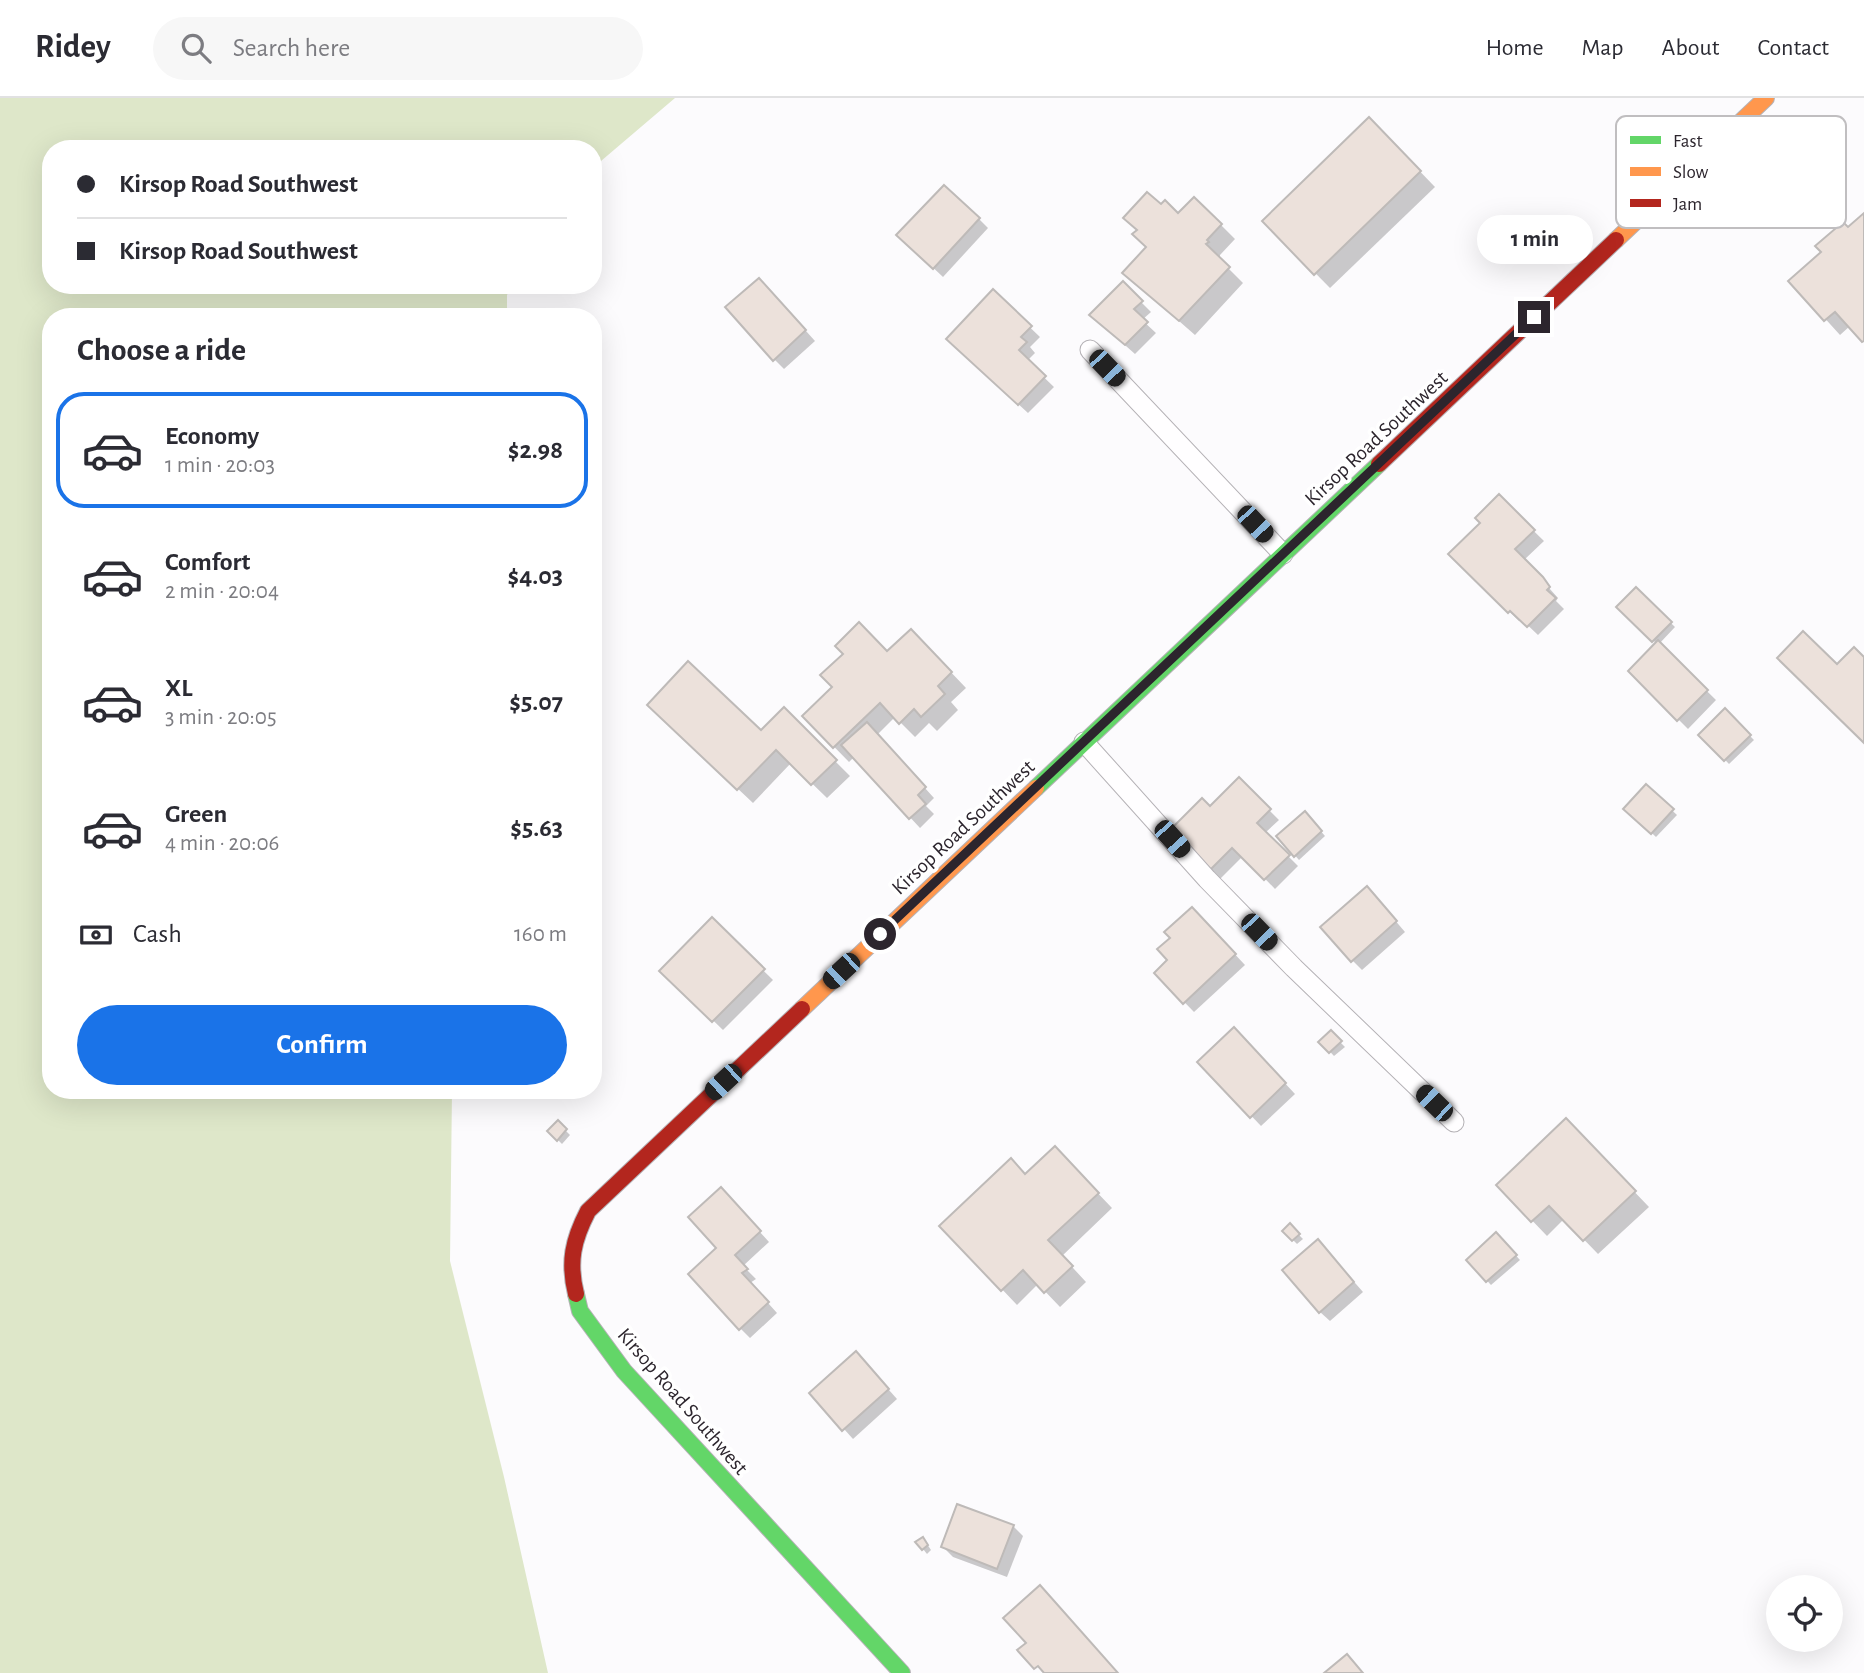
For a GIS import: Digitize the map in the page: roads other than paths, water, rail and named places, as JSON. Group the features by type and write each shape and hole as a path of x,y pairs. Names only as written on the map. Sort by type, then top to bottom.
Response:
{"street":[{"name":"Kirsop Road Southwest","path":"1747,116 1766,98"},
{"name":"Kirsop Road Southwest","path":"902,1673 624,1371 580,1311 572,1278 575,1238 589,1211 605,1194 1628,228"}],"lane":[{"path":"1090,350 1283,554"},
{"path":"1084,741 1226,898 1454,1122"}]}
